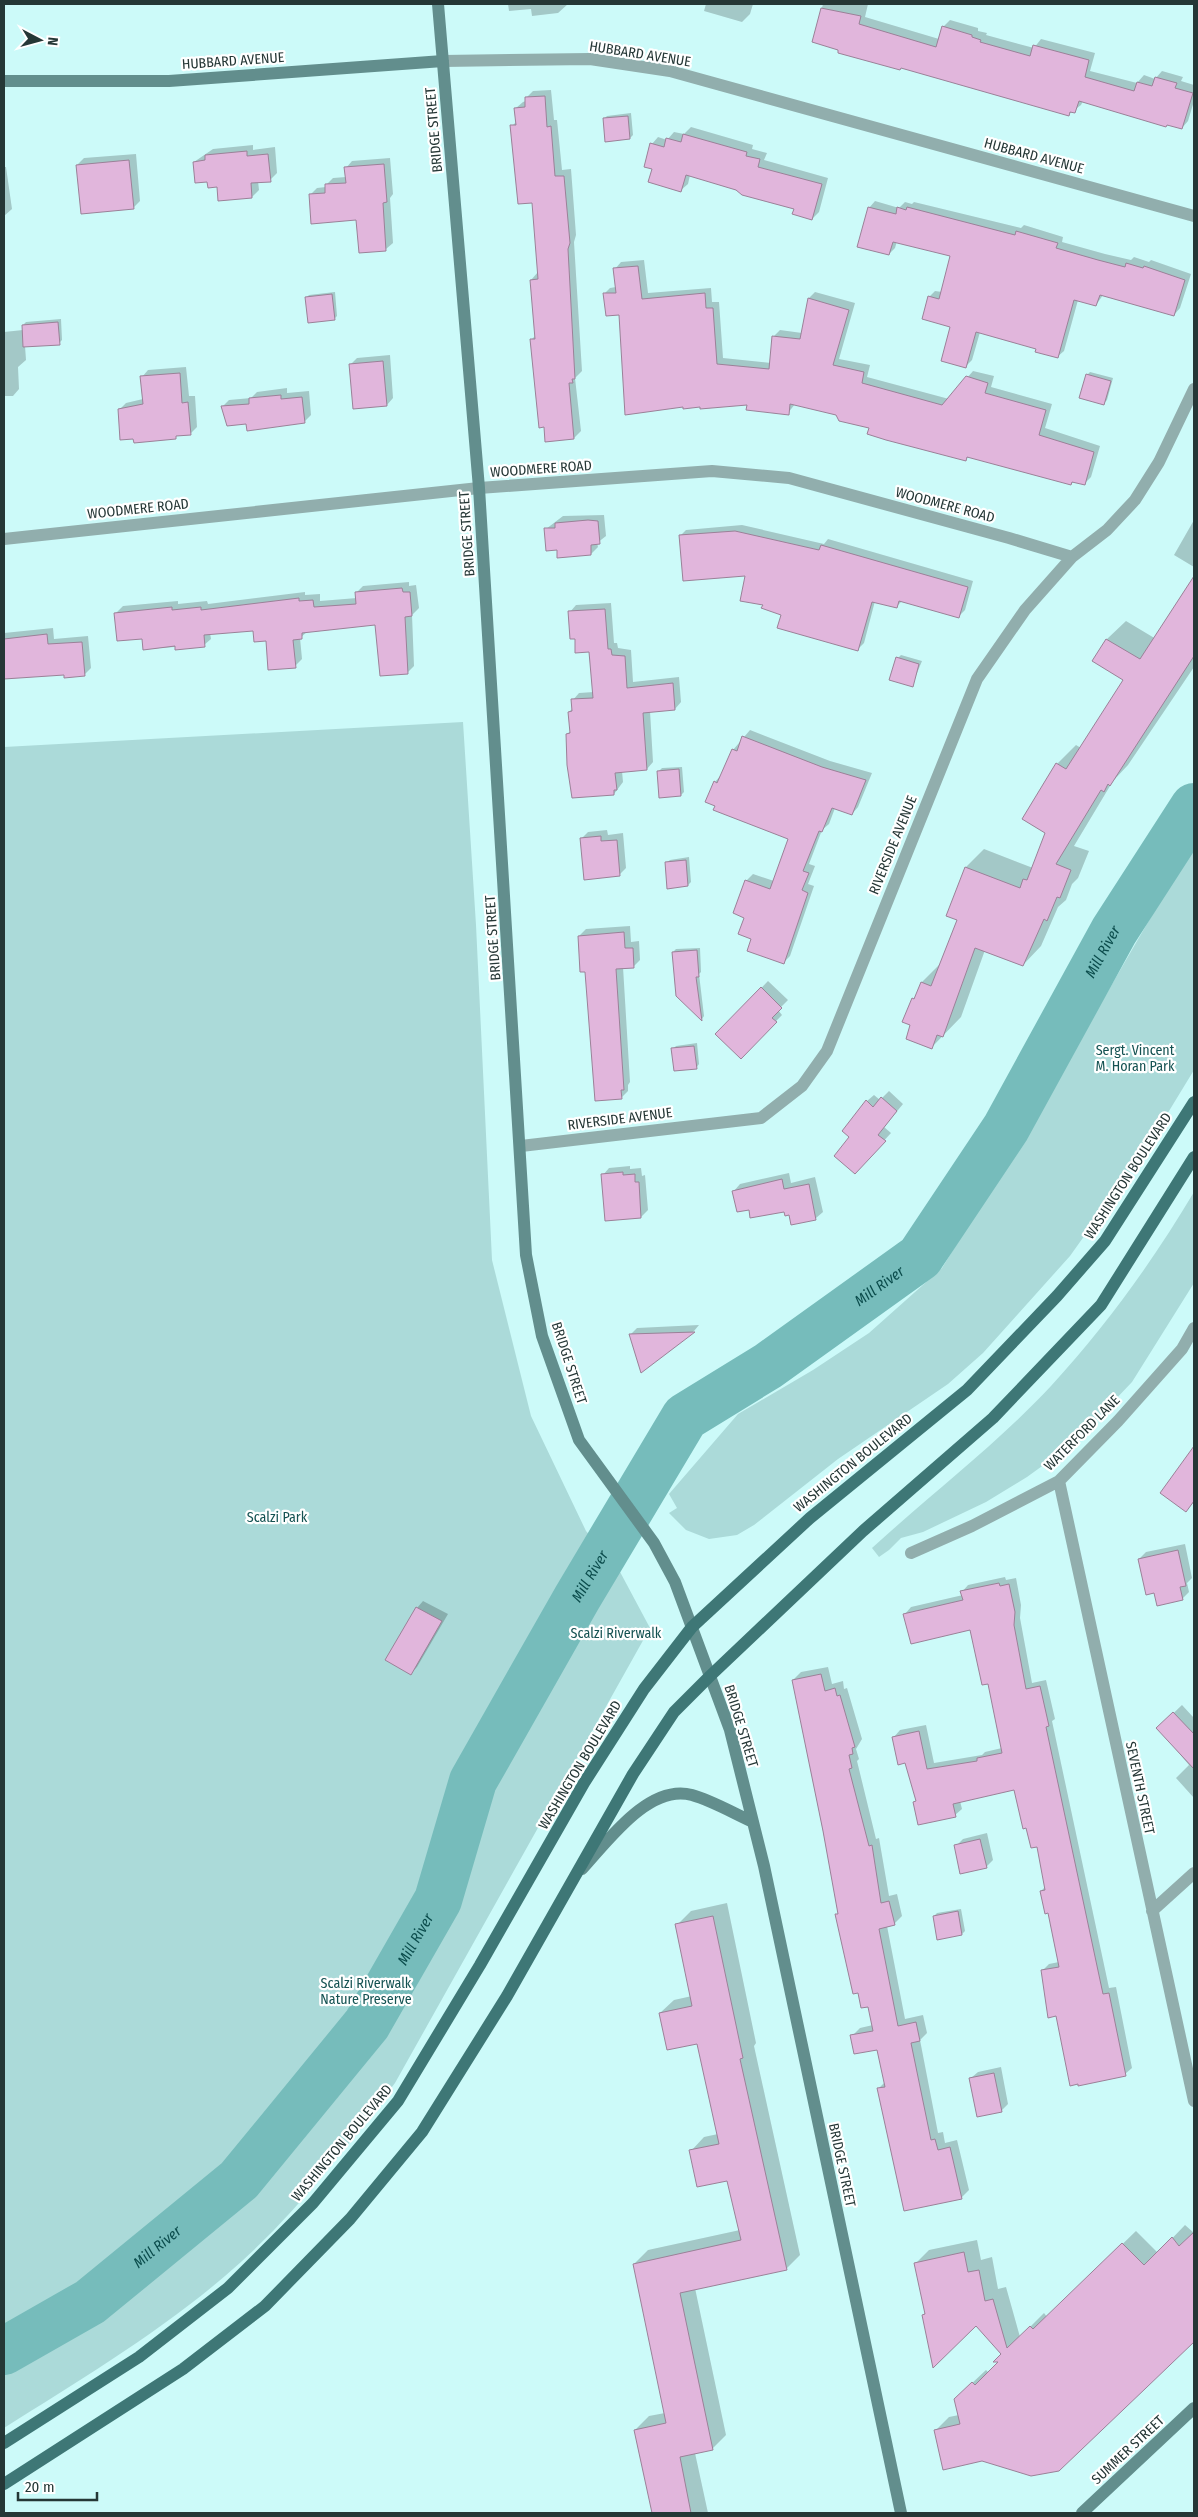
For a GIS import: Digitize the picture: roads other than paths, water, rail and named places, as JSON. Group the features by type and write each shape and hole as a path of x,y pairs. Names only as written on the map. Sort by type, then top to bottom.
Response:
{"main road":[{"name":"BRIDGE STREET","path":"438,4 479,488 521,1146 526,1255 542,1336 580,1440 654,1543 675,1582 730,1730 753,1822 901,2513"},
{"name":"HUBBARD AVENUE","path":"4,81 168,81 443,61"},
{"name":"WASHINGTON BOULEVARD","path":"4,2443 139,2356 228,2288 319,2196 398,2101 480,1965 584,1783 644,1689 692,1627 810,1518 967,1390 1057,1296 1105,1241 1194,1102"},
{"path":"4,2484 191,2364 265,2306 350,2219 422,2132 506,1996 633,1774 674,1712 863,1531 993,1418 1101,1305 1194,1157"},
{"path":"574,1879 631,1815 661,1797 690,1794 753,1822"},
{"name":"SUMMER STREET","path":"1082,2513 1194,2408"}],"street":[{"name":"HUBBARD AVENUE","path":"443,61 590,60 670,71 1194,216"},
{"name":"RIVERSIDE AVENUE","path":"521,1146 761,1118 802,1086 827,1051 977,679 1026,610 1072,557 1107,530 1135,500 1159,462 1194,389"},
{"name":"WOODMERE ROAD","path":"4,539 479,488 712,470 789,478 1072,557"},
{"name":"WATERFORD LANE","path":"911,1553 972,1526 1059,1481 1118,1421 1182,1349 1194,1328"},
{"name":"SEVENTH STREET","path":"1059,1481 1194,2100"},
{"path":"1152,1911 1194,1873"}],"waterway":[{"name":"Mill River","path":"4,2351 90,2302 239,2180 367,2024 438,1900 473,1781 577,1598 685,1417 768,1366 920,1257 1006,1128 1114,931 1194,807"}],"park label":[{"name":"Sergt. Vincent M. Horan Park","path":"1135,1058"},
{"name":"Scalzi Park","path":"277,1517"},
{"name":"Scalzi Riverwalk","path":"616,1633"},
{"name":"Scalzi Riverwalk Nature Preserve","path":"366,1992"}]}
